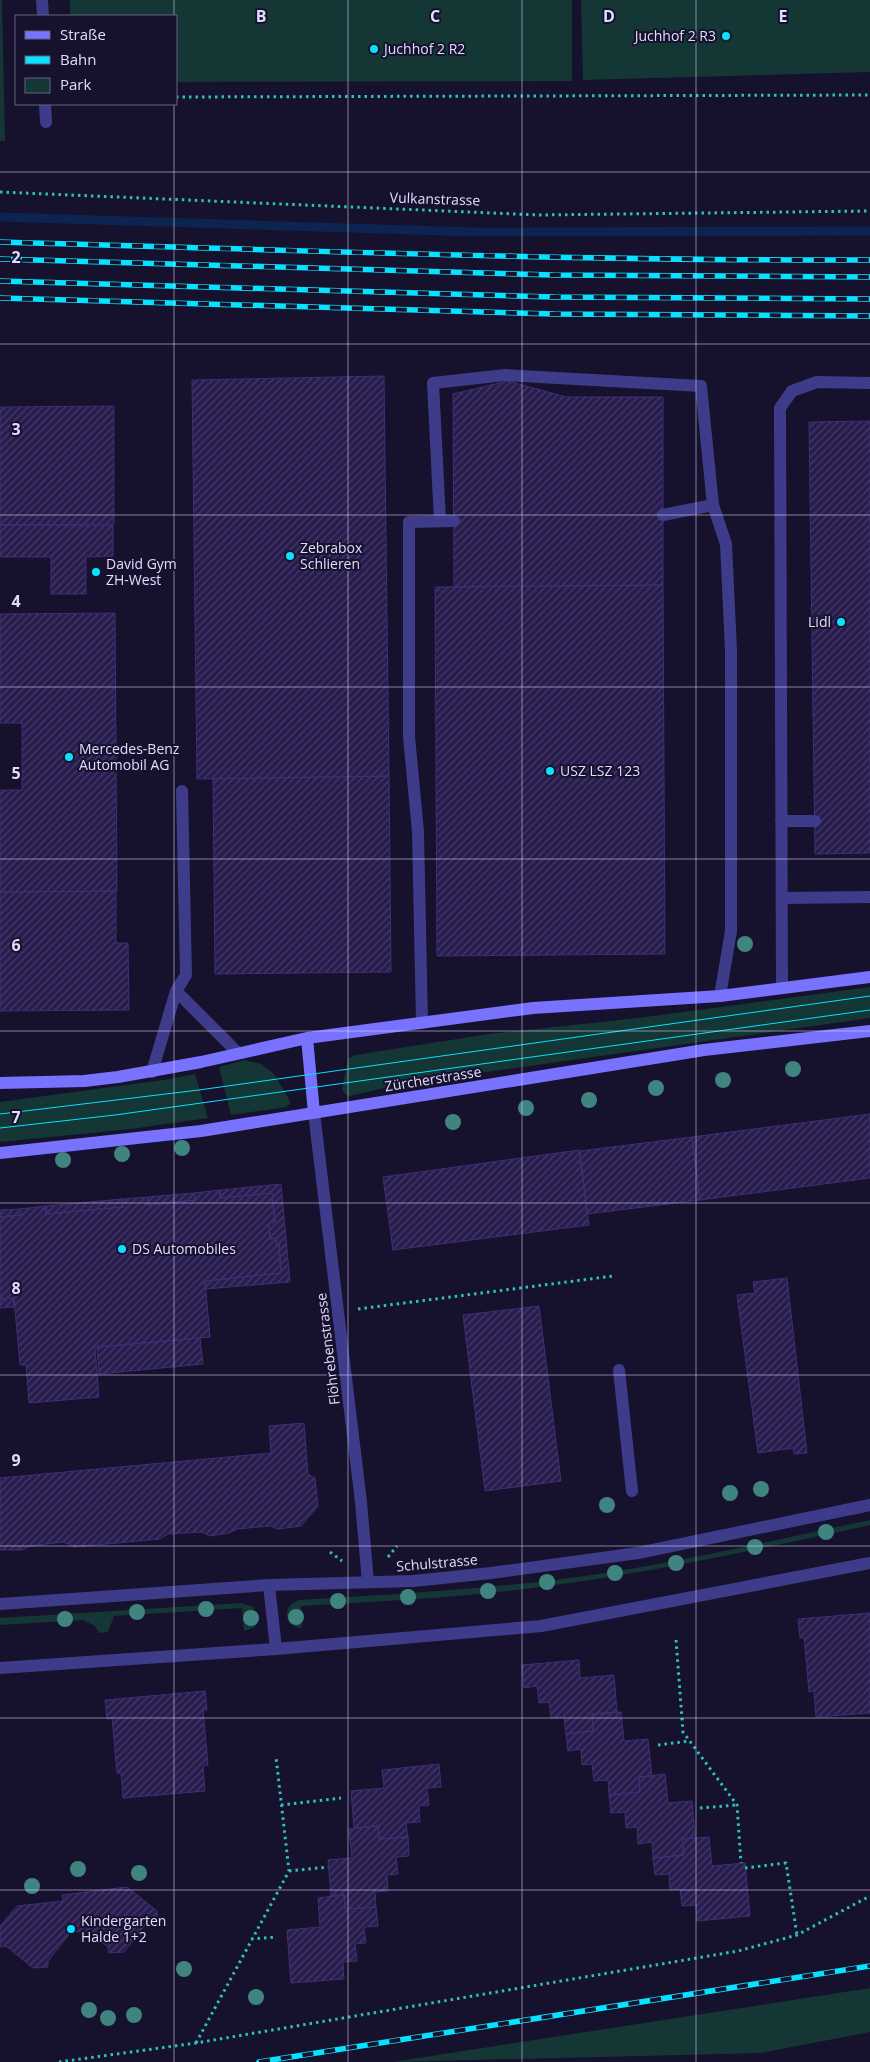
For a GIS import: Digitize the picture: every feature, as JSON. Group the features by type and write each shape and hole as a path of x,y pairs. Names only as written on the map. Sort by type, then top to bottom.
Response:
{"main road":[{"path":"0,1083 84,1081 152,1072 306,1038 533,1008 720,996 870,977"},
{"name":"Zürcherstrasse","path":"0,1153 200,1131 704,1050 870,1031"},
{"path":"306,1038 314,1113"}],"street":[{"path":"42,0 43,15"},
{"path":"45,105 46,122"},
{"path":"440,521 433,383 505,375 700,386 713,505 726,544 731,650 730,931 720,996"},
{"path":"782,988 780,408 792,391 817,382 870,383"},
{"path":"663,515 713,505"},
{"path":"422,1023 418,832 409,737 409,522 454,521"},
{"path":"152,1072 176,991 186,975 182,791"},
{"path":"781,821 815,821"},
{"path":"782,898 870,897"},
{"path":"176,991 238,1053"},
{"name":"Flöhrebenstrasse","path":"314,1113 361,1502 368,1582"},
{"path":"619,1370 632,1491"},
{"name":"Schulstrasse","path":"0,1604 269,1585 413,1581 491,1573 638,1553 844,1509 870,1506"},
{"path":"0,1668 276,1649 541,1626 870,1563"},
{"path":"269,1585 276,1649"}],"path":[{"path":"178,97 870,95"},
{"name":"Vulkanstrasse","path":"0,192 539,215 870,211"},
{"path":"356,1310 613,1276"},
{"path":"676,1640 683,1732 737,1805 741,1863"},
{"path":"658,1745 690,1741"},
{"path":"196,2043 289,1871 276,1757"},
{"path":"281,1805 341,1798"},
{"path":"700,1808 737,1805"},
{"path":"745,1868 786,1863 797,1935"},
{"path":"289,1871 328,1866"},
{"path":"59,2062 196,2043 738,1952 797,1935 870,1896"},
{"path":"252,1940 275,1937"}],"green space":[{"path":"0,0 2,0 5,141 0,141"},
{"name":"Juchhof 2 R2","path":"70,0 572,0 572,81 178,82 178,15 70,15"},
{"name":"Juchhof 2 R3","path":"581,0 870,0 870,72 583,80"},
{"path":"870,987 870,1018 401,1084 350,1096 345,1094 342,1089 348,1059 355,1055 489,1034 638,1018"},
{"path":"245,1060 261,1064 274,1074 290,1104 286,1107 231,1115 219,1067"},
{"path":"195,1074 208,1118 131,1129 0,1142 0,1102"},
{"path":"870,1520 870,1525 716,1558 601,1578 464,1595 301,1606 302,1628 291,1624 287,1616 289,1607 299,1600 523,1584 595,1575 713,1553"},
{"path":"241,1603 253,1607 257,1616 255,1627 244,1631 242,1608 114,1616 108,1632 99,1633 95,1626 83,1620 0,1625 0,1618"},
{"path":"870,1988 870,2032 761,2053 392,2062"}],"building":[{"path":"384,376 389,776 197,779 192,380"},
{"path":"508,381 566,397 663,397 663,585 454,587 453,394"},
{"path":"114,406 114,524 0,525 0,407"},
{"name":"Lidl","path":"870,421 870,853 815,854 809,422"},
{"path":"0,525 113,525 113,556 86,557 86,594 51,594 51,557 0,557"},
{"name":"USZ LSZ 123","path":"663,585 665,954 437,956 435,587"},
{"name":"Mercedes-Benz Automobil AG","path":"115,613 117,891 0,892 0,790 22,790 22,723 0,723 0,614"},
{"path":"389,776 391,972 215,974 213,779"},
{"path":"116,891 116,943 128,943 129,1010 0,1011 0,892"},
{"path":"870,1114 870,1178 700,1200 692,1137"},
{"path":"692,1137 700,1200 587,1214 580,1151"},
{"path":"579,1150 589,1225 393,1250 383,1177"},
{"path":"281,1184 290,1282 205,1289 205,1281 281,1273 279,1244 277,1245 276,1238 270,1239 269,1223 275,1222 272,1193 220,1198 220,1190"},
{"path":"220,1190 220,1198 272,1193 275,1222 269,1223 270,1239 276,1238 277,1245 279,1244 281,1273 205,1281 210,1337 97,1347 95,1348 99,1397 29,1403 26,1365 20,1365 14,1298 0,1299 0,1217 21,1215 20,1209 46,1206 46,1214 123,1207 122,1199 148,1197 148,1205 195,1200 194,1193"},
{"path":"194,1193 195,1200 148,1205 148,1197"},
{"path":"122,1199 123,1207 46,1214 46,1206"},
{"path":"20,1209 21,1215 0,1217 0,1210"},
{"path":"787,1278 807,1453 794,1454 793,1448 758,1453 737,1295 755,1293 753,1282"},
{"path":"14,1298 14,1307 0,1308 0,1299"},
{"path":"539,1306 561,1481 485,1491 463,1315"},
{"path":"200,1338 203,1364 99,1374 97,1347"},
{"path":"304,1423 308,1474 315,1478 318,1506 301,1526 278,1529 270,1526 237,1529 229,1533 210,1536 201,1532 168,1534 160,1539 74,1547 64,1542 30,1546 22,1550 0,1550 0,1478 271,1453 269,1426"},
{"path":"870,1613 870,1713 816,1717 814,1691 809,1692 804,1637 800,1638 798,1619"},
{"path":"579,1660 580,1678 614,1675 617,1712 592,1714 593,1731 566,1734 564,1717 551,1718 549,1702 539,1703 537,1686 524,1688 522,1665"},
{"path":"205,1691 207,1710 203,1710 208,1765 203,1766 205,1791 123,1798 121,1773 117,1773 112,1718 107,1719 105,1700"},
{"path":"621,1712 624,1741 648,1739 652,1776 639,1777 640,1792 609,1795 608,1780 594,1781 592,1764 582,1765 581,1749 568,1751 566,1734 593,1731 592,1714"},
{"path":"439,1764 441,1787 427,1788 429,1805 419,1806 420,1822 406,1823 408,1837 379,1839 378,1826 354,1828 351,1791 384,1788 382,1770"},
{"path":"665,1774 668,1803 692,1801 695,1838 682,1839 684,1855 653,1858 652,1842 638,1844 637,1827 626,1828 625,1812 611,1813 609,1795 640,1792 639,1777"},
{"path":"378,1826 379,1839 408,1837 409,1856 396,1857 398,1874 387,1875 388,1891 375,1892 376,1907 345,1909 344,1895 331,1896 328,1860 352,1858 349,1829"},
{"path":"709,1837 712,1866 745,1863 750,1916 697,1921 696,1905 682,1906 680,1889 670,1890 669,1874 655,1875 653,1858 684,1855 682,1839"},
{"name":"Kindergarten Halde 1+2","path":"127,1887 157,1911 158,1924 145,1925 124,1952 109,1953 108,1947 87,1931 71,1932 48,1961 48,1967 33,1968 6,1946 0,1947 0,1926 17,1906 63,1901 62,1895"},
{"path":"344,1895 345,1909 376,1907 378,1926 364,1927 366,1943 355,1944 357,1961 343,1962 344,1979 291,1983 287,1930 320,1927 318,1898"}],"waterway":[{"path":"0,217 475,232 870,231"}],"tram line":[{"path":"0,1114 199,1090 870,996"},
{"path":"0,1128 115,1115 870,1010"}],"railway":[{"path":"0,242 544,257 870,260"},
{"path":"0,259 553,275 870,277"},
{"path":"0,281 554,297 870,299"},
{"path":"0,298 554,314 870,316"},
{"path":"259,2062 870,1966"}],"place":[{"name":"Juchhof 2 R3","path":"726,36"},
{"name":"Juchhof 2 R2","path":"374,49"},
{"name":"Zebrabox Schlieren","path":"290,556"},
{"name":"David Gym ZH-West","path":"96,572"},
{"name":"Lidl","path":"841,622"},
{"name":"Mercedes-Benz Automobil AG","path":"69,757"},
{"name":"USZ LSZ 123","path":"550,771"},
{"name":"DS Automobiles","path":"122,1249"},
{"name":"Kindergarten Halde 1+2","path":"71,1929"}]}
